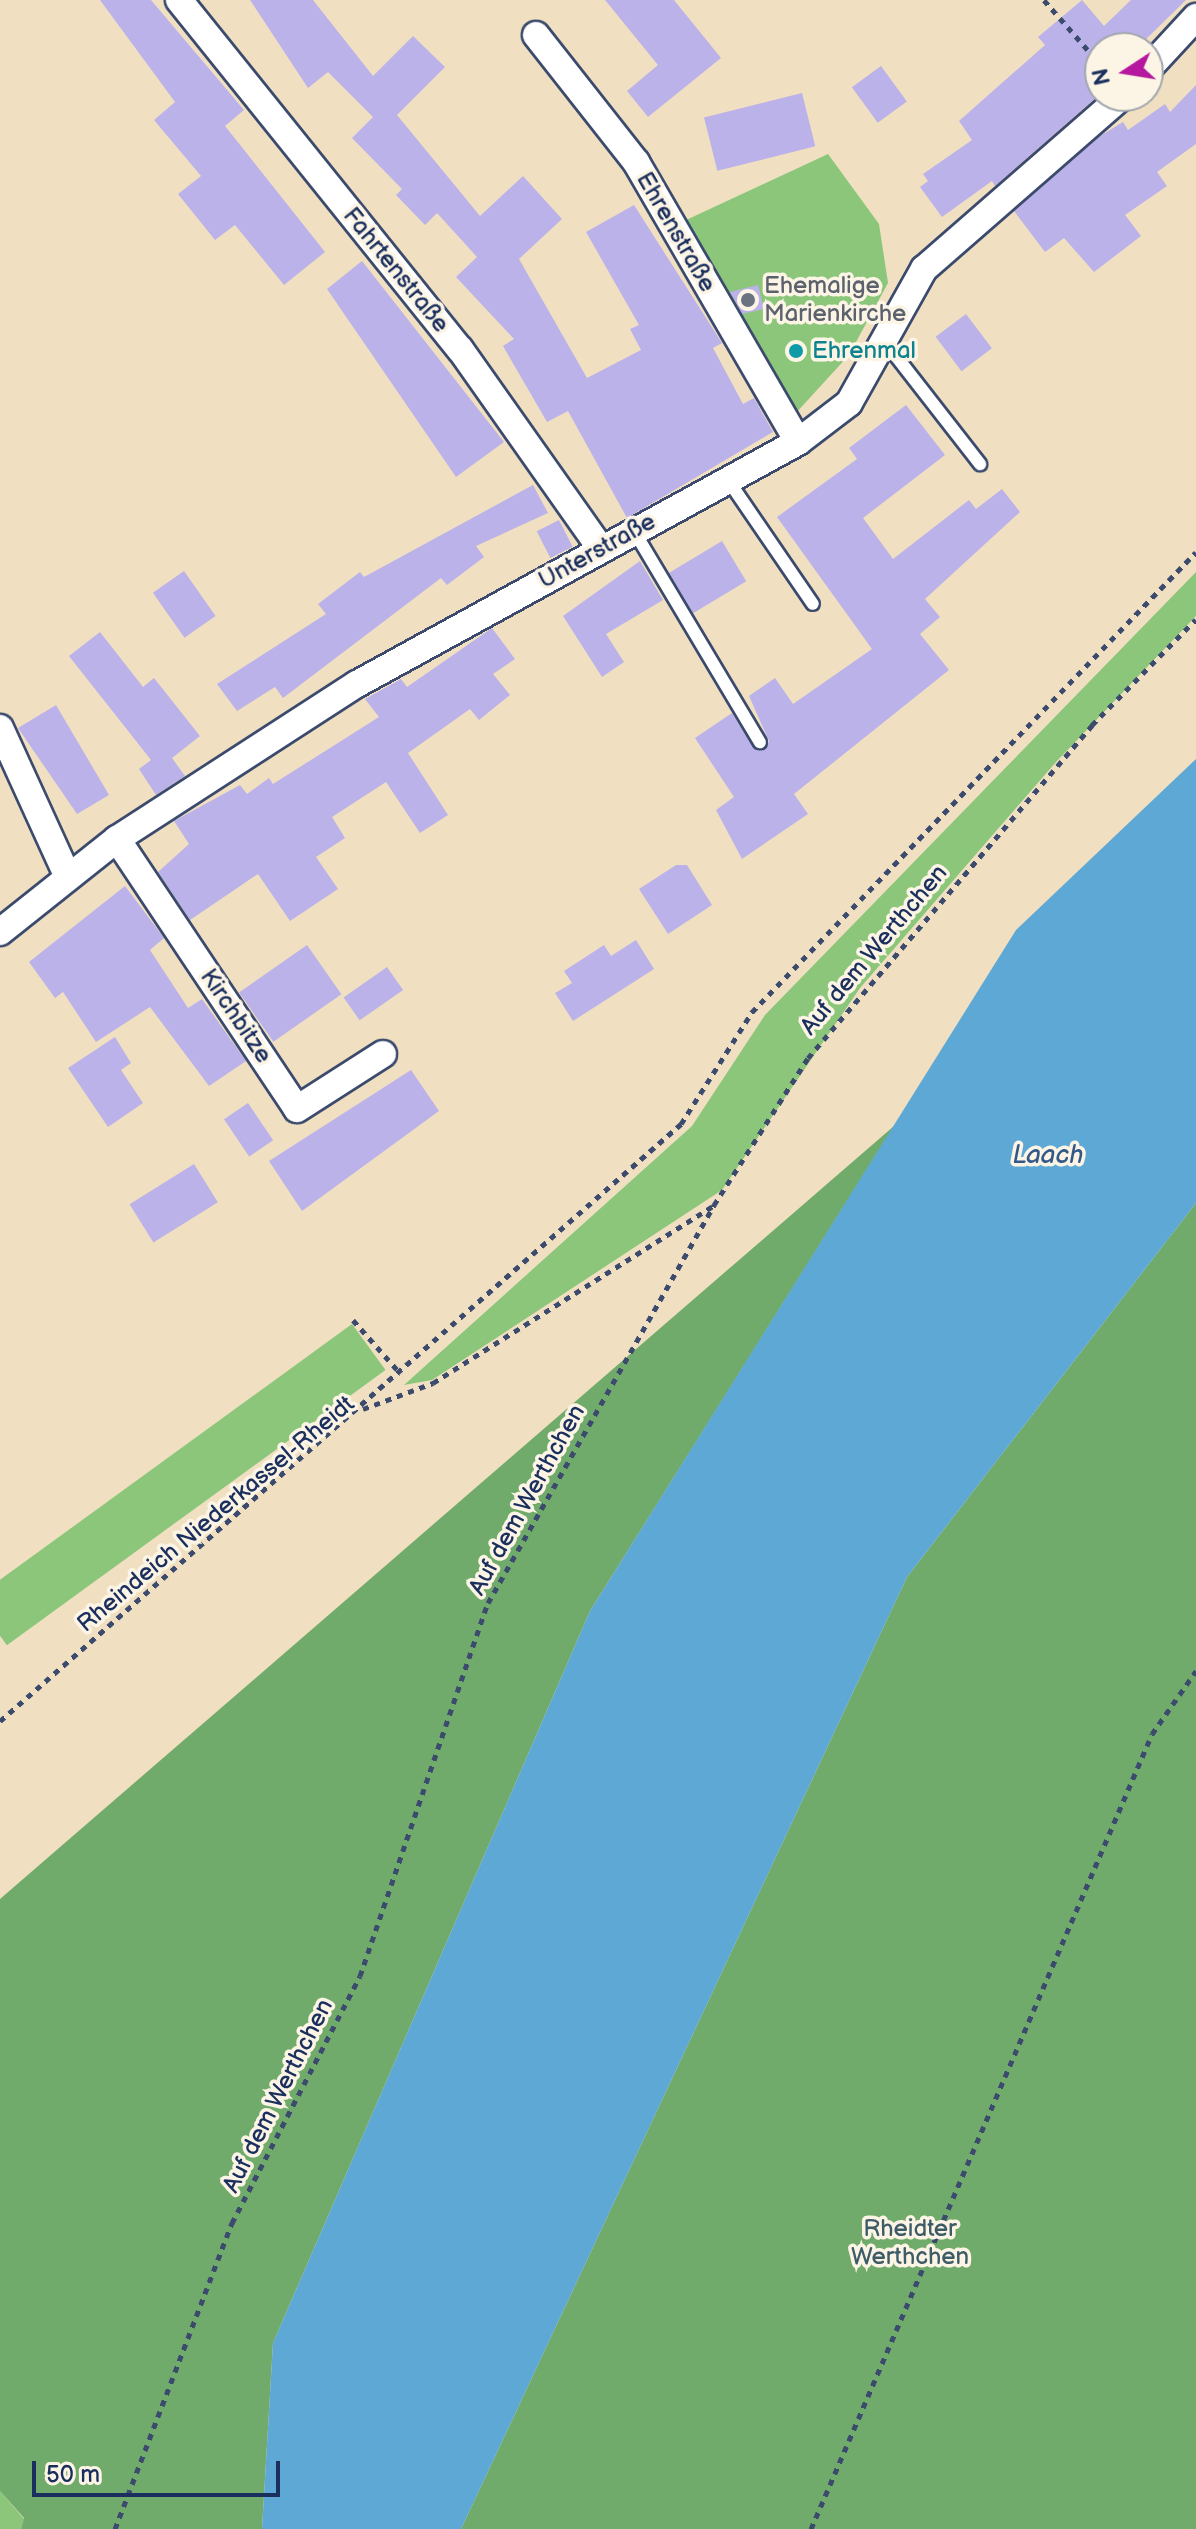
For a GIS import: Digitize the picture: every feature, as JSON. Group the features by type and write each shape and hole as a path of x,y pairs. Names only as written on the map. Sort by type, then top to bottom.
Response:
{"street":[{"name":"Fahrtenstraße","path":"179,0 460,349 601,549"},
{"path":"1164,52 1196,17"},
{"name":"Ehrenstraße","path":"536,35 636,162 798,442"},
{"name":"Unterstraße","path":"0,932 67,875 117,839 357,684 798,442 849,403 924,269 1104,112"},
{"path":"0,728 67,875"},
{"name":"Kirchbitze","path":"117,839 297,1109 383,1054"}],"lane":[{"path":"885,342 980,464"},
{"path":"728,480 813,604"},
{"path":"634,531 760,742"}],"path":[{"path":"1044,0 1084,46"},
{"path":"359,1410 681,1124 752,1012 1196,552"},
{"name":"Auf dem Werthchen","path":"115,2529 232,2223 360,1976 488,1603 714,1205 808,1058 912,930 1196,619"},
{"name":"Rheindeich Niederkassel-Rheidt","path":"0,1721 359,1410 433,1383 714,1205"},
{"path":"353,1320 401,1374"},
{"path":"811,2529 1152,1734 1196,1671"}],"green space":[{"path":"828,154 879,224 888,283 849,355 795,414 684,221"},
{"path":"1196,572 1196,616 1056,762 860,988 722,1190 432,1380 404,1385 692,1126 765,1015"},
{"path":"894,1126 590,1611 273,2343 262,2529 21,2529 24,2518 0,2491 0,1899"},
{"name":"Rheidter Werthchen","path":"1196,1203 1196,2529 461,2529 907,1577"},
{"path":"352,1324 386,1370 7,1645 0,1636 0,1580"},
{"path":"0,2491 24,2519 21,2529 0,2529"}],"water":[{"name":"Laach","path":"1196,759 1196,1203 907,1577 461,2529 262,2529 273,2343 590,1611 1016,930"}],"building":[{"path":"100,0 151,0 244,110 225,126 325,252 284,285 235,225 215,240 178,194 201,176 154,120 175,102"},
{"path":"250,0 313,0 373,76 413,36 445,67 397,115 480,216 523,176 562,219 519,259 587,378 641,350 630,329 639,325 586,232 634,205 722,343 713,348 743,404 754,398 773,432 627,518 568,411 547,422 503,346 514,339 456,277 477,257 437,213 425,225 396,195 402,189 352,138 373,117 328,72 308,88"},
{"path":"605,0 674,0 721,58 648,117 627,91 658,65"},
{"path":"1082,0 1104,26 1131,0 1186,0 1153,32 1084,32 1084,108 995,186 992,181 942,217 920,187 928,181 923,174 972,140 959,121 1045,45 1038,37"},
{"path":"881,66 907,102 878,123 852,87"},
{"path":"1196,85 1196,144 1157,172 1167,186 1125,215 1141,236 1094,272 1064,238 1045,252 1014,211 1100,136 1123,122 1128,130 1154,112 1164,112 1165,104 1170,112"},
{"path":"802,93 815,146 717,171 704,117"},
{"path":"362,261 504,442 456,477 327,289"},
{"name":"Ehemalige Marienkirche","path":"758,285 764,309 742,314 730,292"},
{"path":"966,314 992,348 962,371 936,337"},
{"path":"906,405 945,455 863,518 893,559 969,500 976,509 1002,489 1020,512 925,599 940,617 920,634 949,670 794,794 808,814 742,859 716,810 734,797 695,738 732,713 753,747 764,750 769,741 749,696 775,678 793,704 872,649 777,517 857,459 849,448"},
{"path":"533,485 548,513 476,546 484,557 447,585 441,578 283,698 275,687 237,711 217,684 326,614 318,604 360,572 364,577"},
{"path":"559,520 573,547 550,558 537,531"},
{"path":"722,541 746,581 693,613 669,573"},
{"path":"640,561 663,600 606,634 624,662 602,677 563,616"},
{"path":"184,571 216,616 184,638 153,593"},
{"path":"492,628 515,659 493,674 510,695 479,720 470,709 408,753 448,815 420,833 386,782 332,817 345,838 316,857 338,889 290,921 258,874 190,920 158,872 189,844 174,821 240,785 247,794 269,778 273,784 379,717 365,699 401,679 407,687"},
{"path":"100,632 143,687 154,678 200,736 172,758 185,776 156,795 139,769 151,760 69,656"},
{"path":"56,705 109,795 77,814 18,728"},
{"path":"676,865 687,865 712,905 668,934 639,889"},
{"path":"125,886 164,938 150,950 188,1008 202,999 246,1061 209,1086 150,1007 96,1042 63,992 55,998 29,962"},
{"path":"636,940 654,969 573,1021 555,993 572,983 564,971 604,945 611,956"},
{"path":"307,945 341,994 273,1042 239,993"},
{"path":"387,967 403,990 360,1020 344,997"},
{"path":"115,1037 131,1063 121,1070 143,1103 108,1127 68,1068"},
{"path":"411,1070 439,1111 302,1211 269,1161"},
{"path":"248,1103 273,1140 249,1157 224,1119"},
{"path":"194,1164 218,1202 153,1242 130,1204"}],"place":[{"name":"Ehemalige Marienkirche","path":"748,300"},
{"name":"Ehrenmal","path":"796,351"}]}
